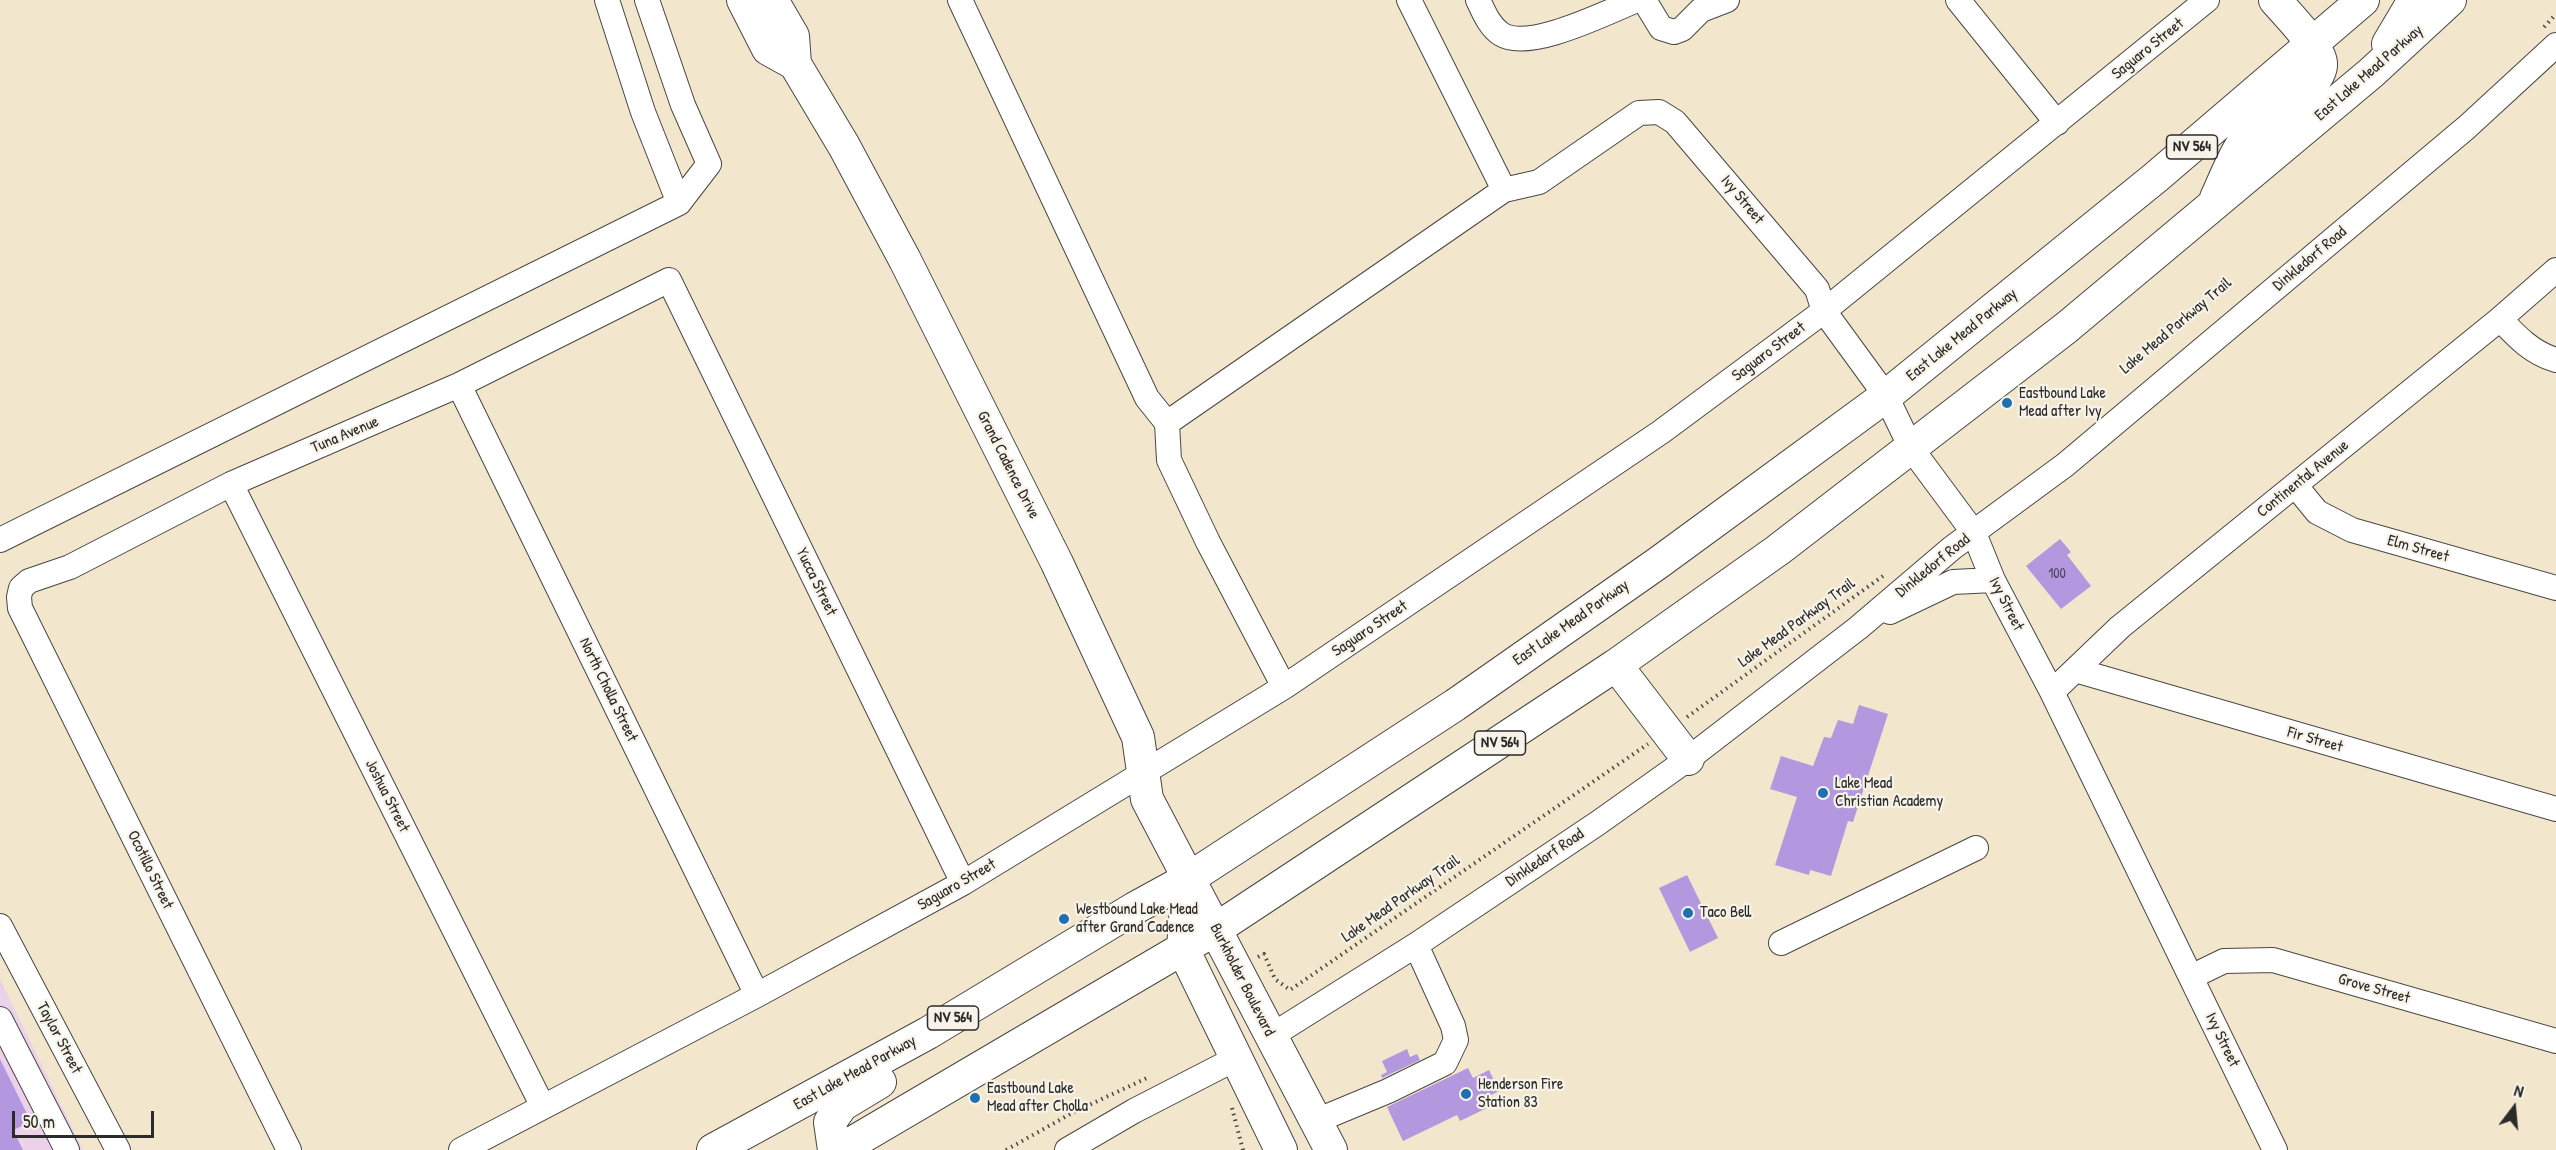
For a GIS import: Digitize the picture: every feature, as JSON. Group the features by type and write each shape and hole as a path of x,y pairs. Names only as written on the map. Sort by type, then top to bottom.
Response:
{"main road":[{"path":"743,0 768,49 795,64"},
{"name":"Grand Cadence Drive","path":"772,0 793,36 795,64 844,146 905,261 1057,563 1138,737 1147,799 1188,879"},
{"path":"2211,209 2245,139 2312,84 2320,71 2321,60 2275,0"},
{"name":"East Lake Mead Parkway","path":"713,1150 928,1033 1135,908 1188,879 1455,705 1658,563 1886,396 2128,200 2312,46 2363,0"},
{"path":"2371,73 2414,0"},
{"name":"East Lake Mead Parkway","path":"840,1150 1216,929 1616,665 1778,549 2066,328 2371,73 2450,0"},
{"path":"1616,665 1688,759"},
{"name":"Burkholder Boulevard","path":"1188,879 1331,1150"},
{"name":"Burkholder Boulevard","path":"1188,879 1183,949 1281,1150"},
{"path":"834,1150 830,1122 843,1105 909,1064 928,1033"}],"street":[{"path":"607,0 643,112 679,203"},
{"path":"0,540 679,203 709,164 683,105 647,0"},
{"path":"1167,423 1504,190 1409,0"},
{"path":"1478,0 1494,28 1510,38 1520,40 1545,36 1637,0"},
{"path":"1644,0 1660,28 1674,32 1682,29 1701,10 1727,0"},
{"path":"1957,0 2057,123"},
{"name":"Saguaro Street","path":"461,1150 757,995 963,883 1284,687 1661,432 1824,311 2207,0"},
{"path":"965,2 1147,398 1167,423 1168,460 1284,687"},
{"name":"Dinkledorf Road","path":"1271,1036 1416,945 1598,823 1688,759 1858,628 1952,548 2065,465 2467,127 2548,38"},
{"name":"Ivy Street","path":"1504,190 1539,182 1639,113 1659,112 1675,122 1816,289 1824,311 1886,396 1911,448 1974,533 1993,580 2052,692 2275,1150"},
{"name":"Continental Avenue","path":"2052,692 2120,627 2500,319 2556,270"},
{"name":"Tuna Avenue","path":"13,597 29,581 70,567 231,484 459,385 669,280"},
{"name":"Yucca Street","path":"669,280 963,883"},
{"path":"2500,319 2521,342 2556,360"},
{"name":"North Cholla Street","path":"459,385 757,995"},
{"name":"Joshua Street","path":"231,484 543,1107"},
{"name":"Elm Street","path":"2295,485 2317,512 2352,530 2556,588"},
{"path":"1858,628 1953,582 1993,580"},
{"name":"Ocotillo Street","path":"13,597 289,1150"},
{"name":"Fir Street","path":"2075,670 2556,809"},
{"path":"1781,943 1977,848"},
{"name":"Taylor Street","path":"1,931 118,1150"},
{"path":"1316,1121 1445,1064 1456,1040 1453,1026 1416,945"},
{"name":"Grove Street","path":"2191,977 2224,961 2273,960 2556,1041"},
{"path":"0,1019 68,1150"},
{"path":"1067,1150 1134,1111 1235,1059"}],"path":[{"path":"2548,38 2556,14"},
{"name":"Lake Mead Parkway Trail","path":"1683,720 1884,576"},
{"name":"Lake Mead Parkway Trail","path":"1264,954 1275,979 1290,991 1645,746"},
{"path":"1006,1150 1074,1112 1152,1076"}],"shaded area":[{"path":"0,979 83,1150 0,1150"}],"building":[{"path":"2060,539 2071,552 2067,555 2091,586 2061,609 2026,566"},
{"name":"Lake Mead Christian Academy","path":"1859,705 1888,714 1853,822 1848,821 1831,876 1810,870 1809,875 1775,865 1797,797 1770,789 1781,756 1813,766 1824,737 1831,738 1838,720 1853,724"},
{"name":"Taco Bell","path":"1687,875 1718,938 1690,952 1659,888"},
{"path":"1407,1049 1410,1057 1417,1054 1420,1060 1382,1078 1381,1075 1387,1072 1382,1061"},
{"path":"0,1059 31,1122 13,1130 23,1150 0,1150"},
{"name":"Henderson Fire Station 83","path":"1468,1068 1473,1078 1489,1070 1499,1091 1483,1099 1487,1108 1460,1121 1457,1115 1403,1141 1387,1107"}],"place":[{"name":"Eastbound Lake Mead after Ivy","path":"2007,403"},
{"name":"Lake Mead Christian Academy","path":"1823,793"},
{"name":"Taco Bell","path":"1688,913"},
{"name":"Westbound Lake Mead after Grand Cadence","path":"1064,919"},
{"name":"Henderson Fire Station 83","path":"1466,1094"},
{"name":"Eastbound Lake Mead after Cholla","path":"975,1098"}]}
